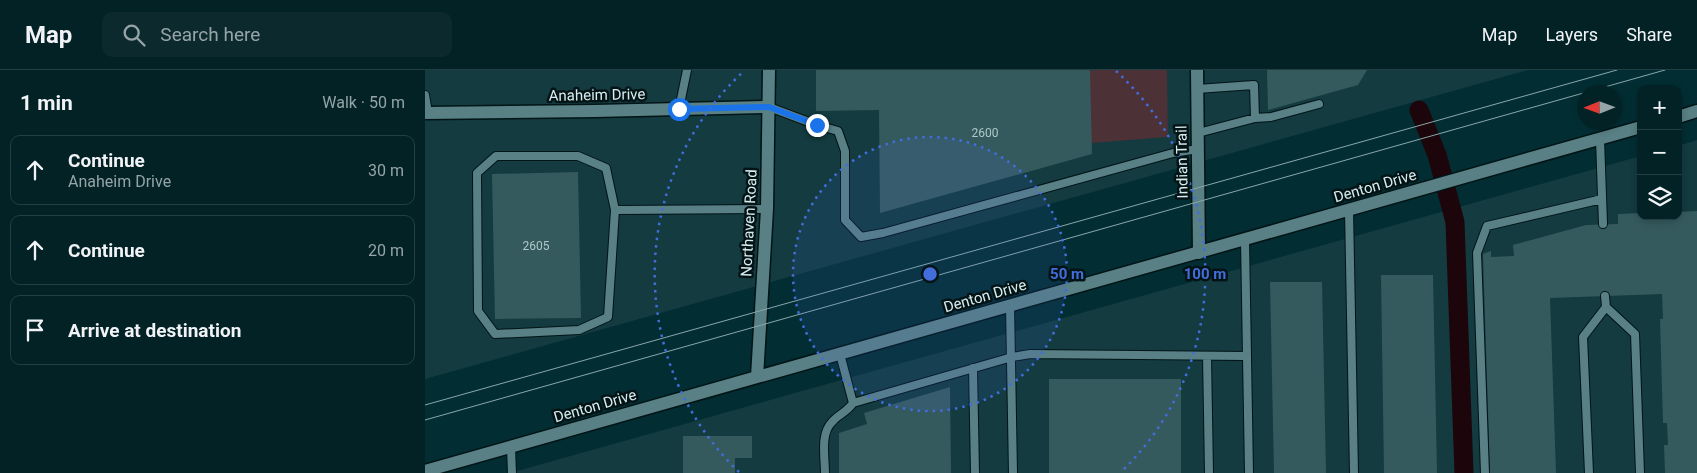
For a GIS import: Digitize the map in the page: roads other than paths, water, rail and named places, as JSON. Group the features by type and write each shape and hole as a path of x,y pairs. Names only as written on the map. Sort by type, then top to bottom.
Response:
{"street":[{"name":"Northaven Road","path":"757,377 767,209 769,70"},
{"name":"Indian Trail","path":"1197,70 1199,253"},
{"name":"Anaheim Drive","path":"426,113 769,107"},
{"path":"1682,116 1697,111"},
{"name":"Denton Drive","path":"433,471 511,447 1637,128"}],"lane":[{"path":"679,109 687,70"},
{"path":"1197,89 1254,85 1255,118"},
{"path":"425,95 426,113"},
{"path":"1197,133 1255,118 1271,117 1319,104"},
{"path":"769,107 838,131 845,151 845,220 861,238 1173,153 1198,149"},
{"path":"1600,139 1603,224"},
{"path":"496,156 578,156 606,168 615,210 608,317 579,330 495,334 478,312 477,173 496,156"},
{"path":"1485,473 1477,253 1487,226 1602,199"},
{"path":"615,210 767,209"},
{"path":"1349,210 1354,473"},
{"path":"1245,240 1249,473"},
{"path":"1605,296 1606,307 1635,334 1640,473"},
{"path":"1010,306 1013,473"},
{"path":"1589,473 1583,337 1606,307"},
{"path":"840,354 853,403"},
{"path":"825,473 825,435 831,422 849,410 853,403 1011,357 1030,354 1246,356"},
{"path":"1207,356 1209,473"},
{"path":"973,368 975,473"},
{"path":"511,447 512,473"}],"waterway":[{"path":"1419,110 1437,155 1455,222 1464,473"}],"tram line":[{"path":"425,405 1617,70"},
{"path":"425,420 1665,70"}]}
